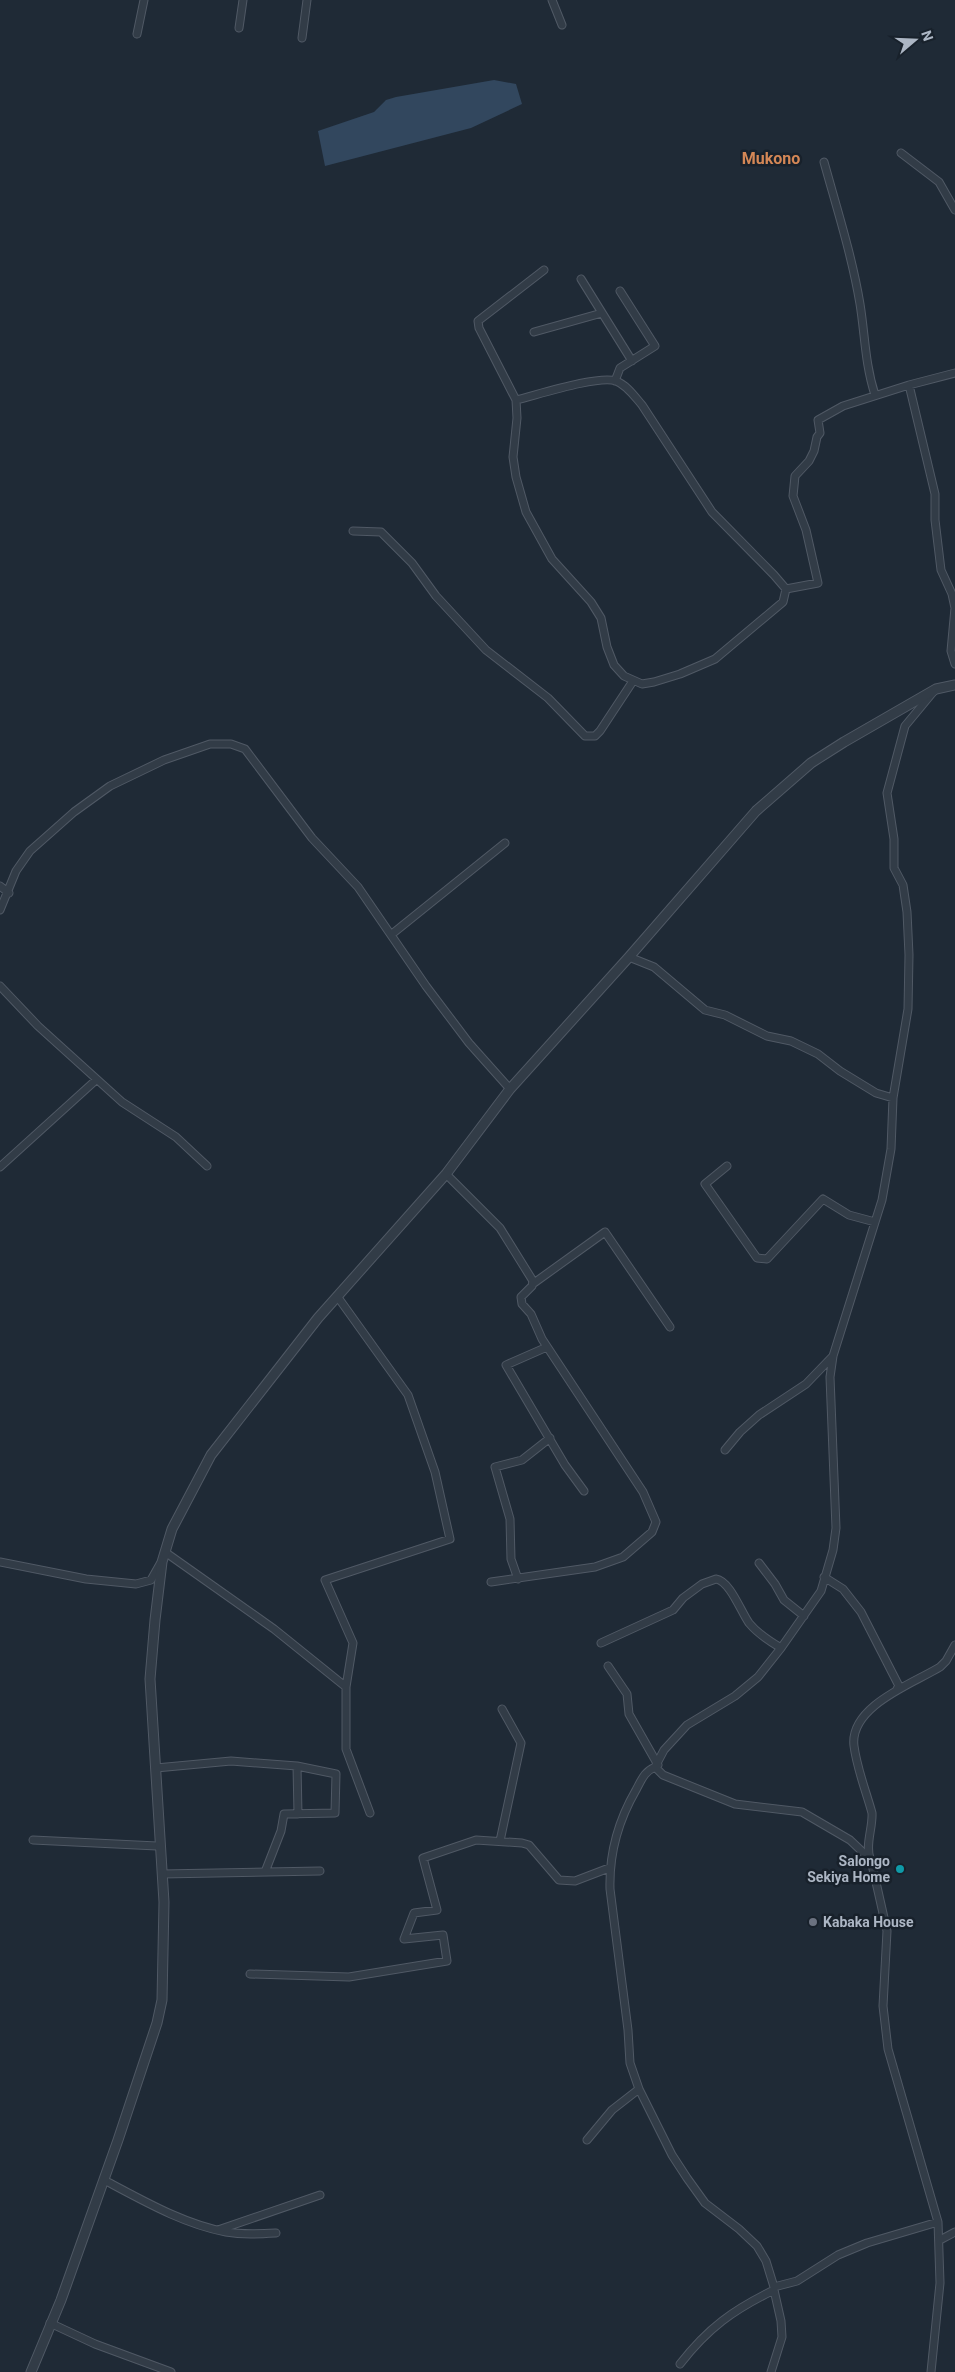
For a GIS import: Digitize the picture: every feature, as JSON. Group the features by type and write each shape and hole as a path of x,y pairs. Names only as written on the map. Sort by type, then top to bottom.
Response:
{"street":[{"path":"137,34 144,0"},
{"path":"239,28 243,0"},
{"path":"302,38 307,0"},
{"path":"552,0 562,25"},
{"path":"901,153 939,182 955,210"},
{"path":"824,162 854,276 860,305 866,363 875,395"},
{"path":"544,270 478,321 479,328 516,400 517,418 513,457 516,477 526,512 552,559 591,602 601,618 607,647 614,665 624,676 642,684 680,674 715,659 783,602 786,589"},
{"path":"581,279 632,360"},
{"path":"615,381 620,368 655,346 620,291"},
{"path":"534,332 602,312"},
{"path":"786,589 818,583 806,530 793,496 795,476 809,461 820,433 818,420 843,406 875,395 955,373"},
{"path":"516,400 576,384 615,381 628,390 642,405 712,512 786,589"},
{"path":"909,385 935,494 935,520 941,570 952,594 955,608 951,652 955,664"},
{"path":"353,530 380,532 412,563 436,596 486,650 548,698 585,736 595,736 600,731 633,681"},
{"path":"31,2372 61,2300 104,2180 157,2023 162,2000 164,1951 162,1874 150,1679 162,1562 172,1529 212,1455 318,1318 446,1174 510,1089 629,958 756,811 811,763 844,742 936,689 955,685"},
{"path":"771,2372 782,2337 782,2321 766,2261 757,2246 739,2229 705,2203 687,2178 672,2155 639,2089 630,2063 628,2030 609,1868 613,1843 621,1818 644,1774 656,1766 664,1750 687,1725 735,1696 758,1677 821,1591 833,1550 836,1528 830,1377 833,1356 882,1200 891,1149 893,1098 908,1010 909,955 907,912 903,885 894,868 894,839 888,794 905,726 936,689"},
{"path":"0,910 9,893 16,871 30,851 74,812 110,786 164,760 193,749 221,743 245,750 312,838 358,888 468,1043 510,1089"},
{"path":"392,934 504,843"},
{"path":"0,886 9,893"},
{"path":"629,958 654,967 704,1010 725,1015 766,1036 790,1040 818,1054 867,1088 893,1098"},
{"path":"0,986 32,1021 96,1080 122,1102 176,1137 207,1166"},
{"path":"0,1167 96,1080"},
{"path":"728,1166 704,1184 757,1258 767,1259 801,1226 823,1199 849,1215 875,1222"},
{"path":"446,1174 500,1228 534,1284"},
{"path":"491,1582 595,1567 623,1557 648,1536 656,1525 655,1517 643,1492 547,1347 531,1314 520,1302 521,1297 534,1284 605,1232 670,1327"},
{"path":"338,1296 408,1395 435,1472 450,1539 325,1580 354,1643 346,1687 346,1749 370,1814"},
{"path":"547,1347 506,1365 565,1465 584,1491"},
{"path":"725,1450 758,1415 806,1384 833,1356"},
{"path":"518,1578 511,1558 510,1519 496,1467 522,1460 550,1438"},
{"path":"165,1552 274,1629 346,1687"},
{"path":"0,1562 86,1579 136,1584 150,1580 162,1562"},
{"path":"759,1563 775,1584 784,1600 804,1616"},
{"path":"824,1577 843,1590 861,1612 899,1686 898,1689"},
{"path":"601,1643 673,1610 683,1598 702,1584 716,1579 725,1584 748,1622 764,1638 781,1648"},
{"path":"931,2372 940,2283 938,2222 888,2049 883,2006 888,1931 868,1852 873,1825 872,1814 856,1755 855,1736 863,1718 884,1697 940,1667 946,1661 955,1644"},
{"path":"608,1666 627,1694 629,1714 656,1766 663,1775 734,1804 802,1812 850,1840 871,1860"},
{"path":"500,1841 521,1743 502,1710"},
{"path":"156,1768 231,1761 297,1766 336,1774 335,1813 284,1814 281,1831 265,1872"},
{"path":"297,1766 298,1814"},
{"path":"34,1840 157,1846 161,1848"},
{"path":"250,1974 350,1977 447,1961 443,1936 404,1938 414,1913 437,1910 423,1858 476,1840 500,1841 529,1846 559,1880 575,1881 609,1868"},
{"path":"162,1874 320,1871"},
{"path":"587,2140 612,2110 639,2089"},
{"path":"104,2180 160,2209 218,2230 250,2235 276,2233"},
{"path":"218,2230 320,2195"},
{"path":"680,2364 701,2340 736,2309 774,2289 797,2280 838,2255 866,2243 938,2222"},
{"path":"940,2240 955,2232"},
{"path":"50,2323 95,2344 171,2372"}],"water":[{"path":"494,80 516,84 522,104 471,128 325,166 318,131 374,112 386,100 396,97"}],"place":[{"name":"Salongo Sekiya Home","path":"900,1869"},
{"name":"Kabaka House","path":"813,1922"}],"district":[{"name":"Mukono","path":"771,158"}]}
